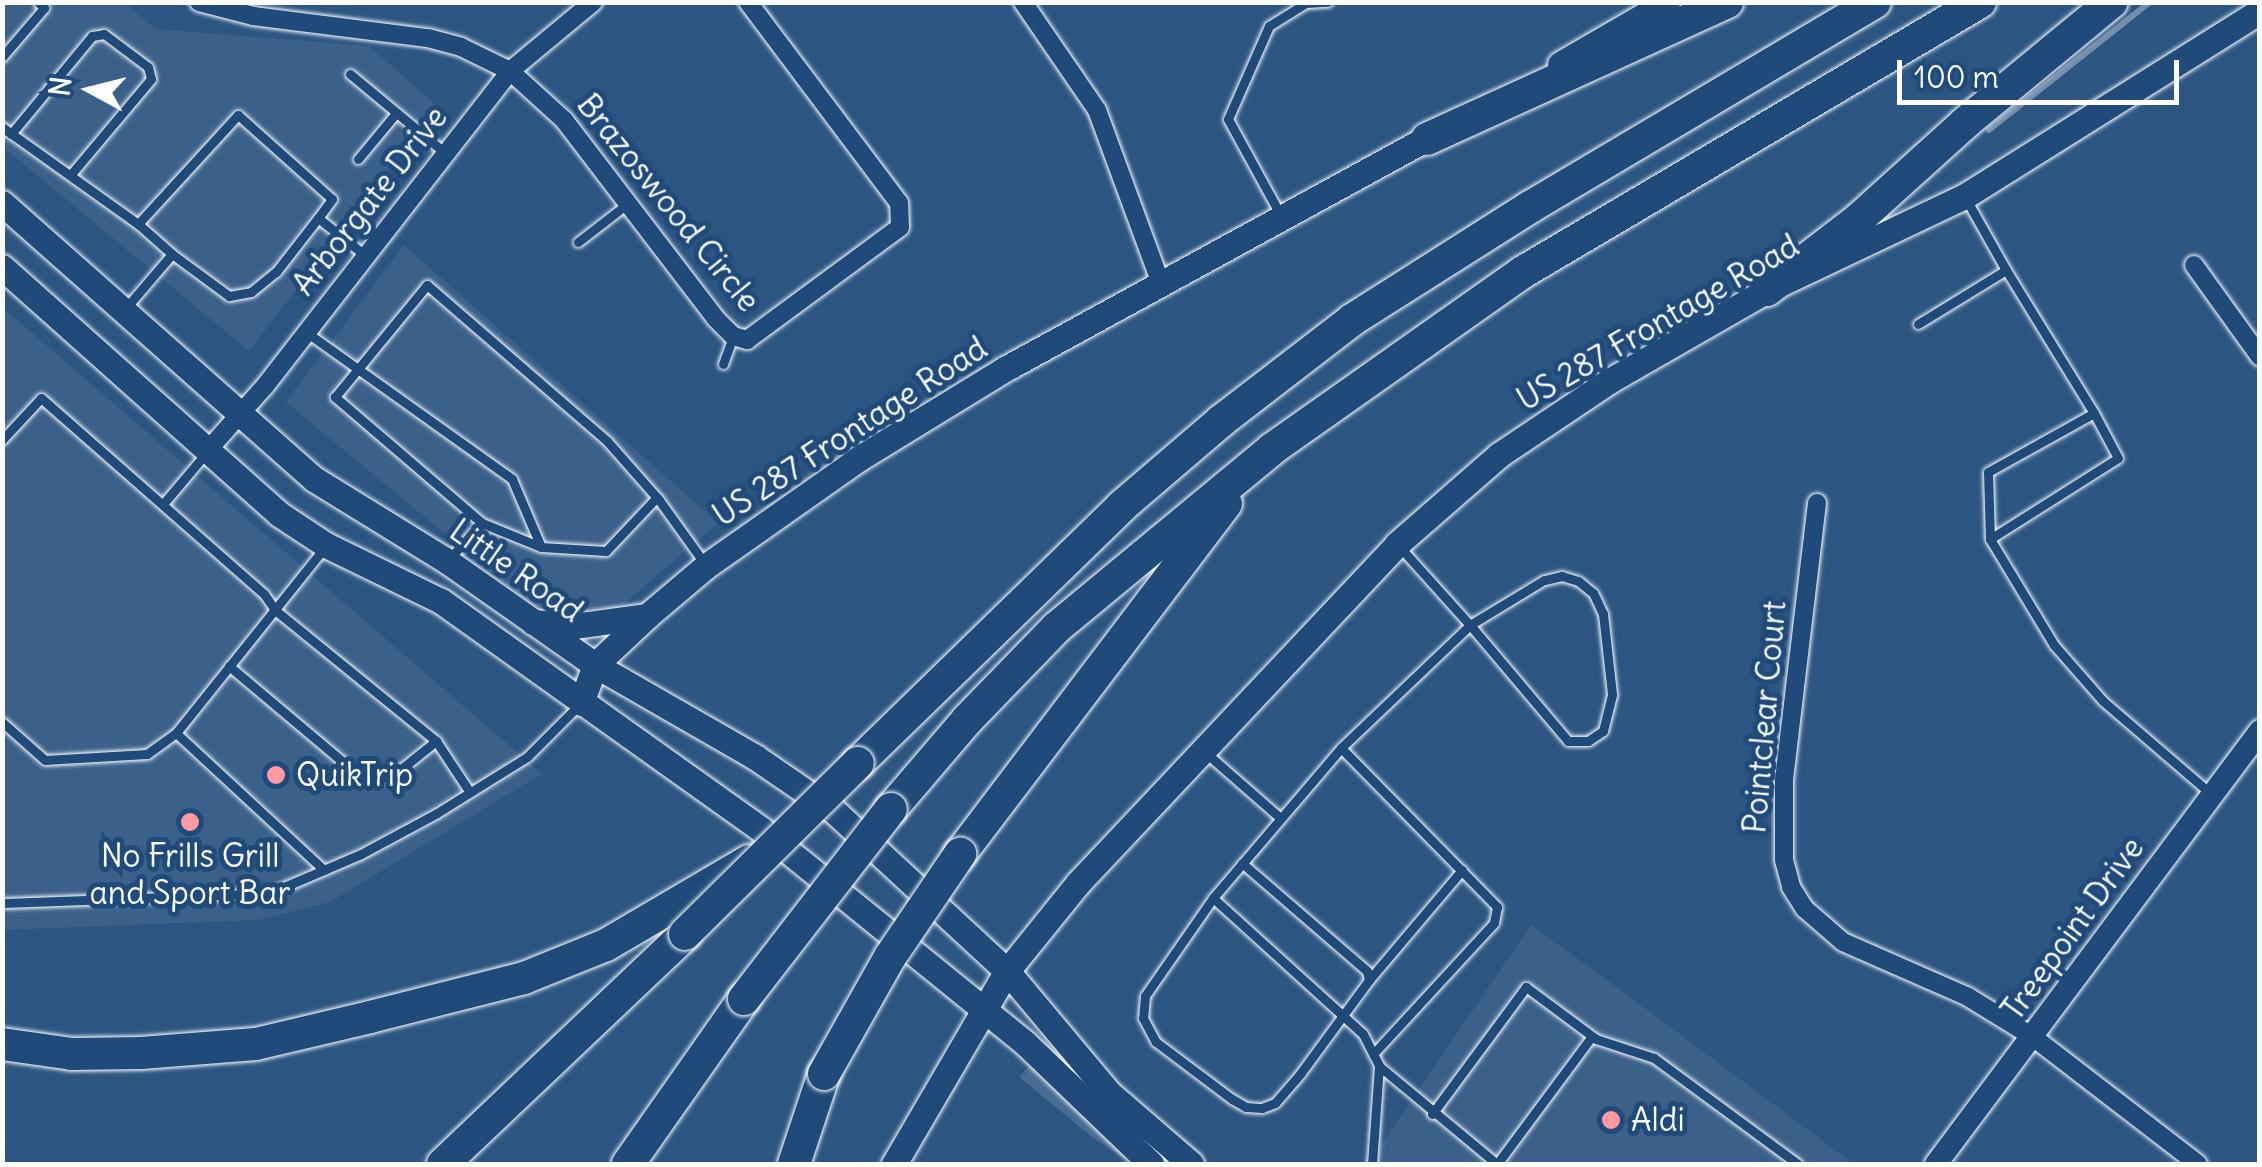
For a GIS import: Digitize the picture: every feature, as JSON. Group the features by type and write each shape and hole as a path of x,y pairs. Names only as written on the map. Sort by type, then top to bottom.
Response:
{"highway":[{"path":"1427,139 1726,2"},
{"path":"443,1164 676,923 776,844 1122,506 1221,421 1352,320 1530,207 1875,2"},
{"path":"628,1164 744,999 891,809 967,720 1056,628 1272,448 1523,272 1980,2"},
{"path":"1767,290 1860,218 1965,123 2112,2"},
{"path":"794,1164 824,1074 890,957 960,854 1208,524 1272,448"},
{"path":"2,1044 72,1054 256,1044 524,978 606,945 676,923"}],"main road":[{"name":"US 287 Frontage Road","path":"581,702 596,665 647,616 706,566 858,459 1160,282 1427,139 1667,2"},
{"name":"US 287 Frontage Road","path":"894,1164 1007,971 1078,883 1397,544 1499,455 1609,381 1767,290 1965,196 2260,11"},
{"name":"Little Road","path":"2,203 314,479 448,561 528,622 755,756 834,812 1007,971 1110,1094 1190,1164"},
{"name":"Little Road","path":"2,267 279,514 326,545 441,601 762,830 1025,1043 1151,1164"},
{"path":"528,622 574,626 647,616"}],"street":[{"name":"Brazoswood Circle","path":"199,2 252,16 428,38 461,47 510,71 564,120 733,336 747,340 900,227 899,202 748,2"},
{"name":"Arborgate Drive","path":"208,450 306,332 510,71 592,2"},
{"path":"1023,2 1097,110 1160,282"},
{"path":"2194,265 2260,357"},
{"name":"Pointclear Court","path":"1816,503 1784,781 1784,860 1792,887 1805,909 1844,942 1968,997 2034,1037 2198,1164"},
{"name":"Treepoint Drive","path":"1936,1164 2260,731"}],"lane":[{"path":"1282,216 1228,119 1269,26 1306,4 1328,2"},
{"path":"2,56 41,5"},
{"path":"72,173 151,79 148,67 104,34 92,36 7,131 51,164 72,173 229,296 250,292 276,272 332,199 238,115 138,224"},
{"path":"350,74 445,153"},
{"path":"358,160 396,112"},
{"path":"1965,196 2118,458 1990,540"},
{"path":"578,242 627,204"},
{"path":"318,218 366,256"},
{"path":"124,311 172,254"},
{"path":"1918,324 2006,270"},
{"path":"656,497 606,551 541,547 482,523 335,397 427,285 607,441 656,497 706,566"},
{"path":"306,332 512,479 541,547"},
{"path":"723,364 733,336"},
{"path":"2,440 41,398 264,594 275,610 436,742 469,791"},
{"path":"2094,413 1988,472 1990,540 2066,659 2103,701 2212,795"},
{"path":"163,504 208,450"},
{"path":"448,561 482,523"},
{"path":"1397,544 1470,625 1568,741 1588,740 1603,731 1612,694 1603,614 1593,593 1578,581 1562,576 1544,580 1470,625 1341,748 1213,898 1145,996 1143,1018 1156,1042 1232,1099 1246,1107 1262,1108 1275,1103 1368,980 1462,870"},
{"path":"2,722 44,760 147,754 176,733 326,545"},
{"path":"229,666 355,772 374,779 390,777 436,742"},
{"path":"2,903 234,898 270,893 437,814 527,757 581,702"},
{"path":"176,733 324,870"},
{"path":"1341,748 1497,907 1494,923 1373,1054"},
{"path":"1201,749 1279,817"},
{"path":"1242,863 1367,971 1368,980"},
{"path":"1213,898 1363,1034 1380,1066 1432,1114 1497,1164 1592,1036"},
{"path":"1432,1114 1526,987 1592,1036 1654,1058 1798,1164"},
{"path":"1372,1164 1380,1066"}],"shaded area":[{"path":"3,3 126,3 155,29 369,46 437,106 249,351 3,147"},
{"path":"404,245 718,523 618,609 532,606 286,402"},
{"path":"2,307 542,774 330,902 258,920 3,930"},
{"path":"1531,925 1618,988 1854,1164 1368,1164"},
{"path":"1032,1063 1163,1164 1133,1164 1092,1137 1019,1077"}],"waterway":[{"path":"1989,130 2150,2"}],"place":[{"name":"QuikTrip","path":"276,775"},
{"name":"No Frills Grill and Sport Bar","path":"190,822"},
{"name":"Aldi","path":"1611,1120"}]}
